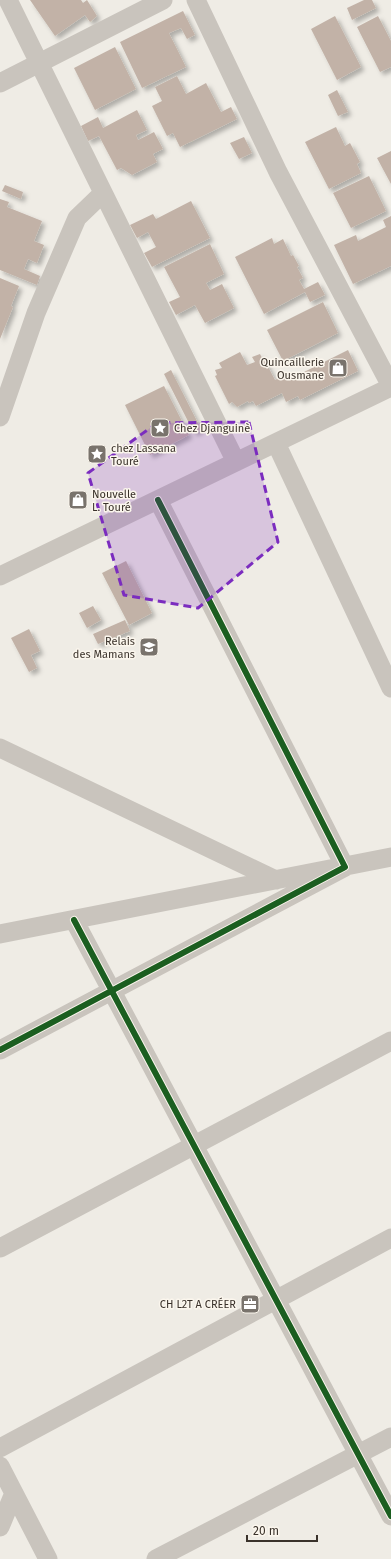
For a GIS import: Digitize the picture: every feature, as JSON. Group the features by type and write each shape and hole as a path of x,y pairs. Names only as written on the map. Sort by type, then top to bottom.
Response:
{"street":[{"path":"8,0 236,462"},
{"path":"0,83 163,0"},
{"path":"0,576 391,387 278,172 196,0"},
{"path":"0,417 36,313 77,218 103,193"},
{"path":"276,443 391,688"},
{"path":"158,500 345,867"},
{"path":"0,748 276,880"},
{"path":"0,934 345,867 389,862"},
{"path":"0,1050 345,867"},
{"path":"74,920 391,1516"},
{"path":"0,1248 391,1041"},
{"path":"0,1448 391,1238"},
{"path":"156,1559 391,1437"},
{"path":"0,1466 48,1559"},
{"path":"0,1527 14,1493"}],"highlighted area":[{"path":"249,422 278,542 198,608 124,595 88,473 157,423"}],"building":[{"path":"30,0 81,0 83,3 87,0 97,16 90,22 85,15 55,36"},
{"path":"364,0 372,0 376,8 352,20 347,8"},
{"path":"183,11 195,35 187,39 181,28 169,33 186,67 142,88 120,42"},
{"path":"335,16 361,67 337,80 311,29"},
{"path":"378,16 391,41 391,67 380,72 357,27"},
{"path":"115,47 136,89 95,110 74,68"},
{"path":"177,76 186,94 206,83 221,112 231,107 237,119 180,147 173,133 167,136 152,106 162,101 155,87"},
{"path":"337,90 348,112 338,116 328,95"},
{"path":"137,110 147,130 136,135 138,140 154,132 163,149 153,154 157,162 132,175 121,168 117,170 99,136 88,141 81,126 98,117 103,128"},
{"path":"336,127 345,146 350,143 360,162 357,164 361,173 329,189 305,142"},
{"path":"244,137 252,153 239,159 230,143"},
{"path":"391,151 391,184 377,158"},
{"path":"369,176 386,211 351,228 333,193"},
{"path":"5,185 23,192 21,199 2,191"},
{"path":"0,199 9,202 7,207 42,221 34,241 44,245 37,263 28,259 24,269 40,276 37,285 0,270"},
{"path":"191,201 210,238 152,267 144,253 156,247 148,232 137,238 130,225 153,214 156,219"},
{"path":"391,216 391,266 353,284 334,245 356,235 358,241 386,227 383,220"},
{"path":"272,238 274,244 283,239 291,256 293,255 299,266 297,267 303,278 299,280 304,289 318,282 325,295 310,302 305,292 264,314 235,257"},
{"path":"210,244 224,274 206,283 210,290 222,284 234,308 205,323 195,305 176,315 169,302 180,297 164,267"},
{"path":"0,278 19,286 11,306 13,307 0,339"},
{"path":"323,302 338,333 283,361 267,330"},
{"path":"348,350 358,371 300,400 298,396 286,402 282,393 256,406 253,401 249,403 248,401 237,407 232,402 229,404 215,376 217,375 215,370 222,368 219,363 240,352 247,365 255,362 252,357 260,354 275,380 285,375 288,380"},
{"path":"171,370 201,429 194,433 164,374"},
{"path":"164,386 189,435 150,455 125,405"},
{"path":"126,561 152,613 129,625 102,573"},
{"path":"93,606 101,620 87,628 79,613"},
{"path":"125,620 130,631 98,644 93,634"},
{"path":"29,629 40,651 31,655 37,668 29,672 11,638"}],"cycle path":[{"path":"0,1050 345,867 158,500"},
{"path":"74,920 391,1516"}],"place":[{"name":"Quincaillerie Ousmane","path":"338,368"},
{"name":"Chez Djanguinè","path":"160,428"},
{"name":"chez Lassana Touré","path":"97,454"},
{"name":"Nouvelle L. Touré","path":"78,500"},
{"name":"Relais des Mamans","path":"149,647"},
{"name":"CH L2T A CRÉER","path":"250,1304"}]}
